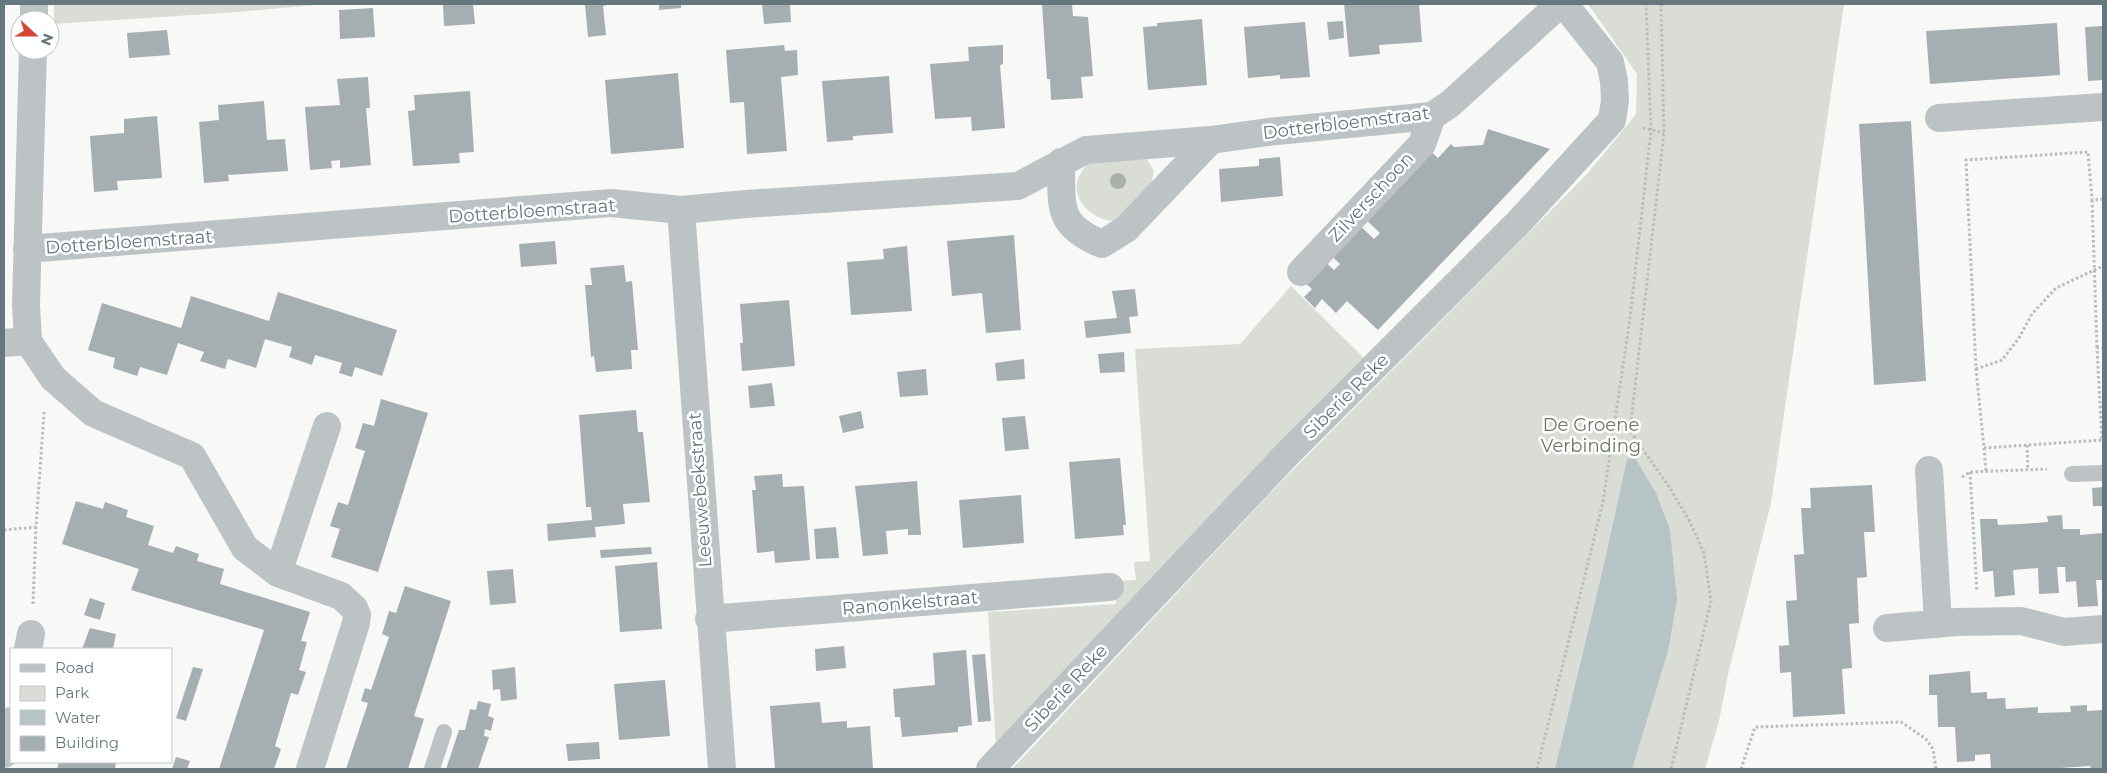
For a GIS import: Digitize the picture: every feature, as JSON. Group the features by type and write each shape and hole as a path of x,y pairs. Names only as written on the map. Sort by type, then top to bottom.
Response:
{"street":[{"name":"Dotterbloemstraat","path":"27,249 611,203 681,210 1018,186 1086,150 1211,140 1268,132 1432,116 1450,104 1562,4"},
{"name":"Siberie Reke","path":"990,769 1290,451 1518,223 1612,120 1615,101 1614,81 1610,62 1562,4"},
{"path":"33,60 26,305 16,342 93,413 192,456 245,548 278,573 341,596 350,602 357,615 356,623 310,769"},
{"path":"1939,118 2103,107"},
{"name":"Zilverschoon","path":"1301,272 1422,144 1432,116"},
{"path":"1061,162 1065,218 1083,236 1102,244 1126,229 1211,140"},
{"name":"Leeuwebekstraat","path":"681,210 709,619 722,769"},
{"path":"278,573 327,426"},
{"path":"1930,482 1938,624"},
{"name":"Ranonkelstraat","path":"709,619 1110,587"},
{"path":"1887,628 2021,621 2064,632 2103,629"},
{"path":"4,754 10,726"}],"lane":[{"path":"2072,474 2103,474"},
{"path":"432,769 444,732"}],"path":[{"path":"1538,769 1603,502 1630,318 1651,131 1646,4"},
{"path":"1661,4 1664,133 1630,431 1670,488 1689,520 1704,553 1712,601 1671,769"},
{"path":"1984,448 2102,440 2092,200 2088,152 1966,160 1976,369 1986,472"},
{"path":"2092,200 2103,199"},
{"path":"1976,369 2002,360 2019,338 2032,314 2056,288 2103,266"},
{"path":"2097,348 2103,348"},
{"path":"30,642 36,526 48,373"},
{"path":"2027,445 2028,470"},
{"path":"1930,482 1970,472 2061,469 2072,474"},
{"path":"1970,472 1979,622"},
{"path":"4,530 36,526"},
{"path":"1741,769 1755,727 1901,722 1926,739 1933,749 1936,769"}],"green space":[{"path":"54,4 326,4 238,12 60,24 60,10 54,10"},
{"name":"De Groene Verbinding","path":"1588,4 1844,4 1771,503 1729,670 1719,721 1705,769 1012,769 1276,487 1588,173 1636,114 1637,74"},
{"path":"1147,159 1154,171 1151,185 1116,221 1107,220 1091,213 1079,199 1077,182 1082,171 1091,161"},
{"path":"1291,286 1364,358 996,746 988,612 1116,604 1115,581 1136,580 1134,562 1150,561 1135,349 1240,344"}],"water":[{"path":"1635,458 1656,493 1670,530 1677,600 1668,651 1632,769 1555,769 1604,565 1627,459"}],"building":[{"path":"443,4 473,4 475,24 444,26"},
{"path":"585,4 611,4 603,6 606,35 588,37"},
{"path":"659,4 681,4 681,8 659,10"},
{"path":"762,4 790,4 791,22 764,24"},
{"path":"1042,4 1072,4 1073,16 1088,17 1093,76 1081,77 1083,98 1051,100 1050,79 1047,79"},
{"path":"1344,4 1419,4 1422,42 1379,45 1380,54 1349,57"},
{"path":"373,8 375,37 340,39 339,10"},
{"path":"1202,19 1207,85 1148,90 1143,27 1157,26 1157,23"},
{"path":"1343,21 1344,38 1329,40 1327,22"},
{"path":"1305,22 1310,77 1280,79 1280,75 1248,78 1244,27"},
{"path":"2057,23 2060,75 1930,84 1926,31"},
{"path":"2103,26 2103,80 2088,81 2085,27"},
{"path":"167,30 170,55 129,58 127,33"},
{"path":"784,45 785,51 797,50 798,75 781,77 787,151 747,154 744,102 730,103 726,50"},
{"path":"1003,45 1003,64 1000,65 1005,128 972,131 971,117 935,119 930,64 969,61 968,47"},
{"path":"678,73 684,148 611,154 605,80"},
{"path":"889,76 893,133 853,136 853,140 827,142 822,81"},
{"path":"368,77 370,108 366,108 371,165 340,168 340,160 331,161 332,168 310,170 305,107 340,105 337,79"},
{"path":"470,91 474,152 459,153 460,163 413,166 408,111 415,110 414,95"},
{"path":"264,101 267,140 285,139 288,171 228,175 229,181 204,183 199,122 219,120 218,105"},
{"path":"157,116 162,178 117,181 118,190 94,192 90,136 124,133 124,119"},
{"path":"1911,121 1926,381 1874,385 1859,124"},
{"path":"1488,129 1550,149 1378,330 1347,301 1336,313 1322,299 1315,308 1304,297 1312,289 1300,278 1320,257 1334,270 1340,264 1325,250 1354,220 1374,239 1380,233 1360,214 1429,150 1438,158 1451,144 1454,147 1483,145"},
{"path":"1280,157 1283,196 1221,202 1219,169 1259,166 1259,159"},
{"path":"1014,235 1021,330 986,333 982,293 952,296 947,241"},
{"path":"555,241 557,264 521,267 519,244"},
{"path":"907,246 912,311 851,315 847,262 884,259 883,249"},
{"path":"624,265 626,282 632,281 638,350 631,350 632,369 596,372 594,356 591,357 585,285 592,285 590,268"},
{"path":"1135,289 1138,316 1129,317 1131,333 1086,338 1084,321 1117,318 1112,291"},
{"path":"278,292 397,330 382,376 355,367 352,377 339,373 342,363 315,355 312,365 289,357 292,347 265,339 256,368 228,359 225,369 200,361 204,352 178,343 167,375 140,367 137,376 113,368 115,358 88,350 102,303 181,328 191,296 269,321"},
{"path":"789,300 795,366 742,371 740,343 743,343 740,304"},
{"path":"1124,352 1125,372 1100,373 1098,354"},
{"path":"1024,359 1025,379 997,381 995,363"},
{"path":"926,369 928,395 900,397 897,372"},
{"path":"772,383 775,406 750,408 748,386"},
{"path":"381,399 428,413 378,572 331,557 340,529 330,526 338,502 348,505 365,451 355,448 363,423 374,426"},
{"path":"636,410 638,432 643,432 650,502 623,504 625,524 595,527 596,537 548,541 547,524 592,520 591,507 586,507 579,415"},
{"path":"861,411 864,428 843,433 839,416"},
{"path":"1025,416 1029,449 1005,451 1002,418"},
{"path":"1120,458 1126,525 1123,525 1124,535 1075,539 1069,462"},
{"path":"782,474 783,487 804,486 810,560 775,563 774,551 757,553 752,490 756,490 754,476"},
{"path":"917,481 921,535 908,535 908,529 886,531 888,554 863,556 855,486"},
{"path":"1872,485 1875,532 1864,532 1867,577 1857,578 1859,623 1849,624 1852,668 1842,669 1845,714 1793,717 1791,672 1780,673 1779,646 1789,645 1786,601 1797,600 1794,555 1804,554 1801,508 1811,508 1810,488"},
{"path":"2103,487 2103,506 2093,506 2092,488"},
{"path":"1021,495 1024,543 963,548 959,500"},
{"path":"76,501 103,509 105,502 128,510 126,517 154,526 148,545 173,553 176,546 199,554 197,561 224,569 220,584 310,612 301,641 307,642 299,670 306,672 298,695 291,693 275,746 281,749 274,769 219,769 264,630 131,590 139,569 62,544"},
{"path":"2062,515 2063,529 2080,529 2080,535 2103,533 2103,580 2096,580 2098,606 2078,607 2076,581 2066,582 2065,567 2057,567 2059,593 2039,594 2038,568 2013,570 2015,595 1995,597 1993,571 1983,572 1980,519 1997,519 1998,525 2022,524 2048,522 2047,516"},
{"path":"836,527 839,558 816,559 814,529"},
{"path":"651,547 652,554 601,558 600,550"},
{"path":"657,562 662,629 620,632 615,566"},
{"path":"513,569 516,603 490,605 487,571"},
{"path":"405,586 451,601 414,716 424,719 408,769 346,769 368,703 361,701 365,688 371,690 389,637 382,634 389,611 396,613"},
{"path":"90,598 105,603 100,620 84,615"},
{"path":"90,628 116,634 113,648 82,648"},
{"path":"844,646 846,668 816,671 815,649"},
{"path":"966,650 972,725 958,727 958,732 902,737 900,717 895,717 893,689 935,685 933,653"},
{"path":"985,654 991,721 978,722 972,655"},
{"path":"193,667 203,669 186,721 176,718"},
{"path":"515,667 517,699 501,701 500,689 493,690 492,670"},
{"path":"1970,671 1971,693 1987,692 1987,699 2005,698 2006,709 2038,707 2038,713 2071,712 2070,706 2087,705 2087,711 2103,710 2103,769 2091,769 2090,766 2060,769 1991,769 1990,754 1975,755 1975,761 1957,762 1955,727 1938,727 1937,695 1929,695 1929,675"},
{"path":"665,680 670,736 619,740 614,684"},
{"path":"478,701 491,704 488,716 494,718 491,731 485,729 484,736 489,737 478,769 446,769 459,730 465,730 470,709 476,710"},
{"path":"820,702 822,723 847,721 847,728 870,726 873,769 775,769 770,706"},
{"path":"599,742 600,759 568,761 566,744"},
{"path":"176,757 190,761 187,769 172,769"},
{"path":"59,763 116,763 115,769 57,769"}]}
